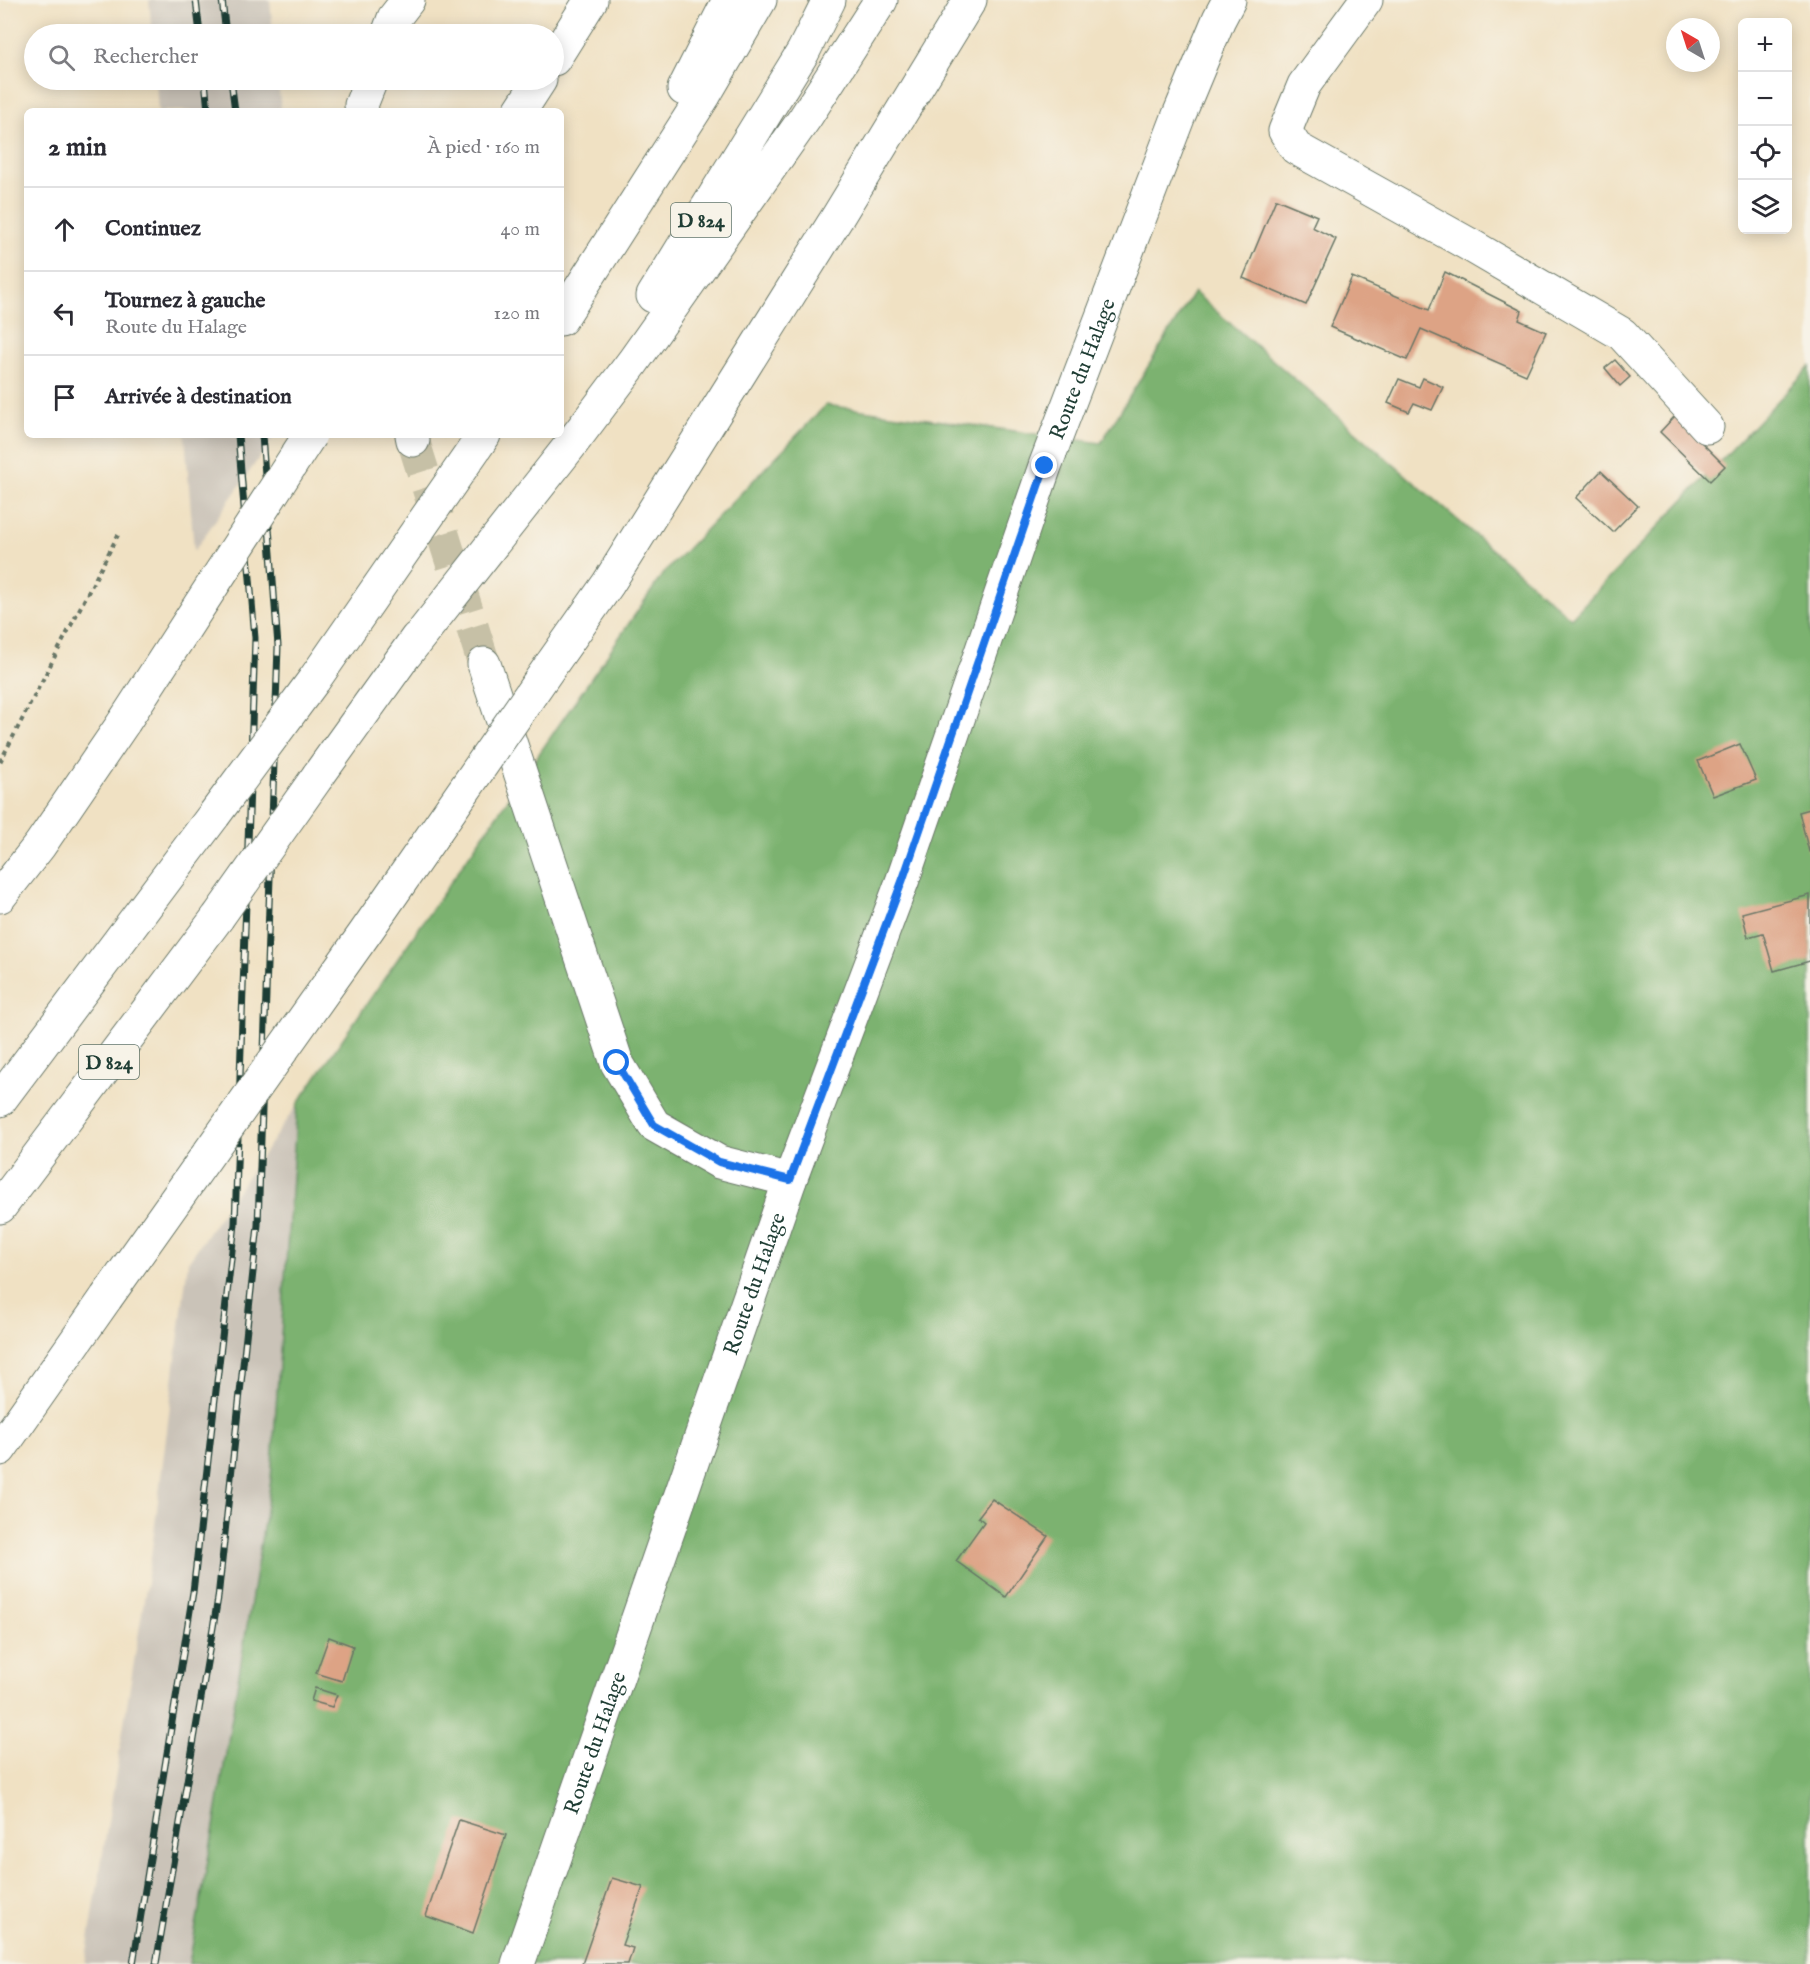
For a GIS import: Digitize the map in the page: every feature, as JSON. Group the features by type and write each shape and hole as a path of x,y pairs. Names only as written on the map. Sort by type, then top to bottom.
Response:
{"main road":[{"path":"392,24 408,0"},
{"path":"564,43 591,0"},
{"path":"592,270 729,0"},
{"name":"D 824","path":"564,314 705,94 760,0"},
{"name":"D 824","path":"564,428 626,340 705,213 803,52 829,0"},
{"path":"405,655 633,362 805,118 881,0"},
{"path":"0,1449 608,584 837,218 970,0"},
{"name":"Route du Halage","path":"518,1964 790,1180 903,879 1045,466 1179,115 1229,0"},
{"path":"1366,0 1304,85 1285,131 1296,148 1470,245 1622,334 1707,426"},
{"path":"362,108 367,90"},
{"path":"522,108 534,90"},
{"path":"0,896 40,845 124,722 308,438"},
{"name":"D 824","path":"0,1100 314,680 482,438"},
{"name":"D 824","path":"0,1207 218,917 557,438"},
{"path":"484,664 617,1063 654,1125 719,1162 790,1180"}],"path":[{"path":"0,762 118,535"}],"shaded area":[{"path":"149,0 270,0 272,24 151,24"},
{"path":"157,90 279,90 281,108 158,108"},
{"path":"185,438 273,438 194,551"},
{"path":"297,1105 271,1480 189,1964 85,1964 151,1557 188,1262"}],"green space":[{"path":"1194,292 1571,618 1810,367 1810,1964 189,1964 271,1480 297,1105 663,574 826,405 1101,443"}],"building":[{"path":"1276,199 1317,216 1312,227 1336,239 1306,305 1243,278"},
{"path":"1445,272 1522,311 1519,320 1546,332 1526,375 1421,329 1407,360 1330,327 1352,277 1429,310"},
{"path":"1615,360 1630,377 1620,386 1605,368"},
{"path":"1423,378 1443,387 1432,410 1414,403 1409,412 1388,403 1399,379 1419,387"},
{"path":"1675,416 1725,466 1710,481 1660,432"},
{"path":"1601,471 1638,506 1613,532 1576,498"},
{"path":"1740,744 1756,780 1713,796 1698,761"},
{"path":"1810,809 1810,852 1809,852 1799,812"},
{"path":"1810,895 1810,961 1774,971 1763,933 1748,937 1742,913"},
{"path":"992,1499 1048,1536 1006,1597 956,1561 984,1522 978,1517"},
{"path":"329,1637 353,1646 342,1681 316,1673"},
{"path":"315,1688 337,1695 332,1707 311,1701"},
{"path":"459,1820 506,1835 473,1933 426,1916"},
{"path":"612,1878 643,1887 622,1945 633,1948 628,1964 582,1964"}],"tunnel":[{"path":"413,440 484,664"}],"railway":[{"path":"196,0 199,24"},
{"path":"222,0 225,24"},
{"path":"206,90 208,108"},
{"path":"232,90 235,108"},
{"path":"133,1964 193,1592 235,1224 255,638 238,438"},
{"path":"156,1964 218,1598 258,1225 278,646 262,438"}],"route":[{"path":"617,1063 654,1125 719,1162 790,1180 903,879 1045,466"}]}
